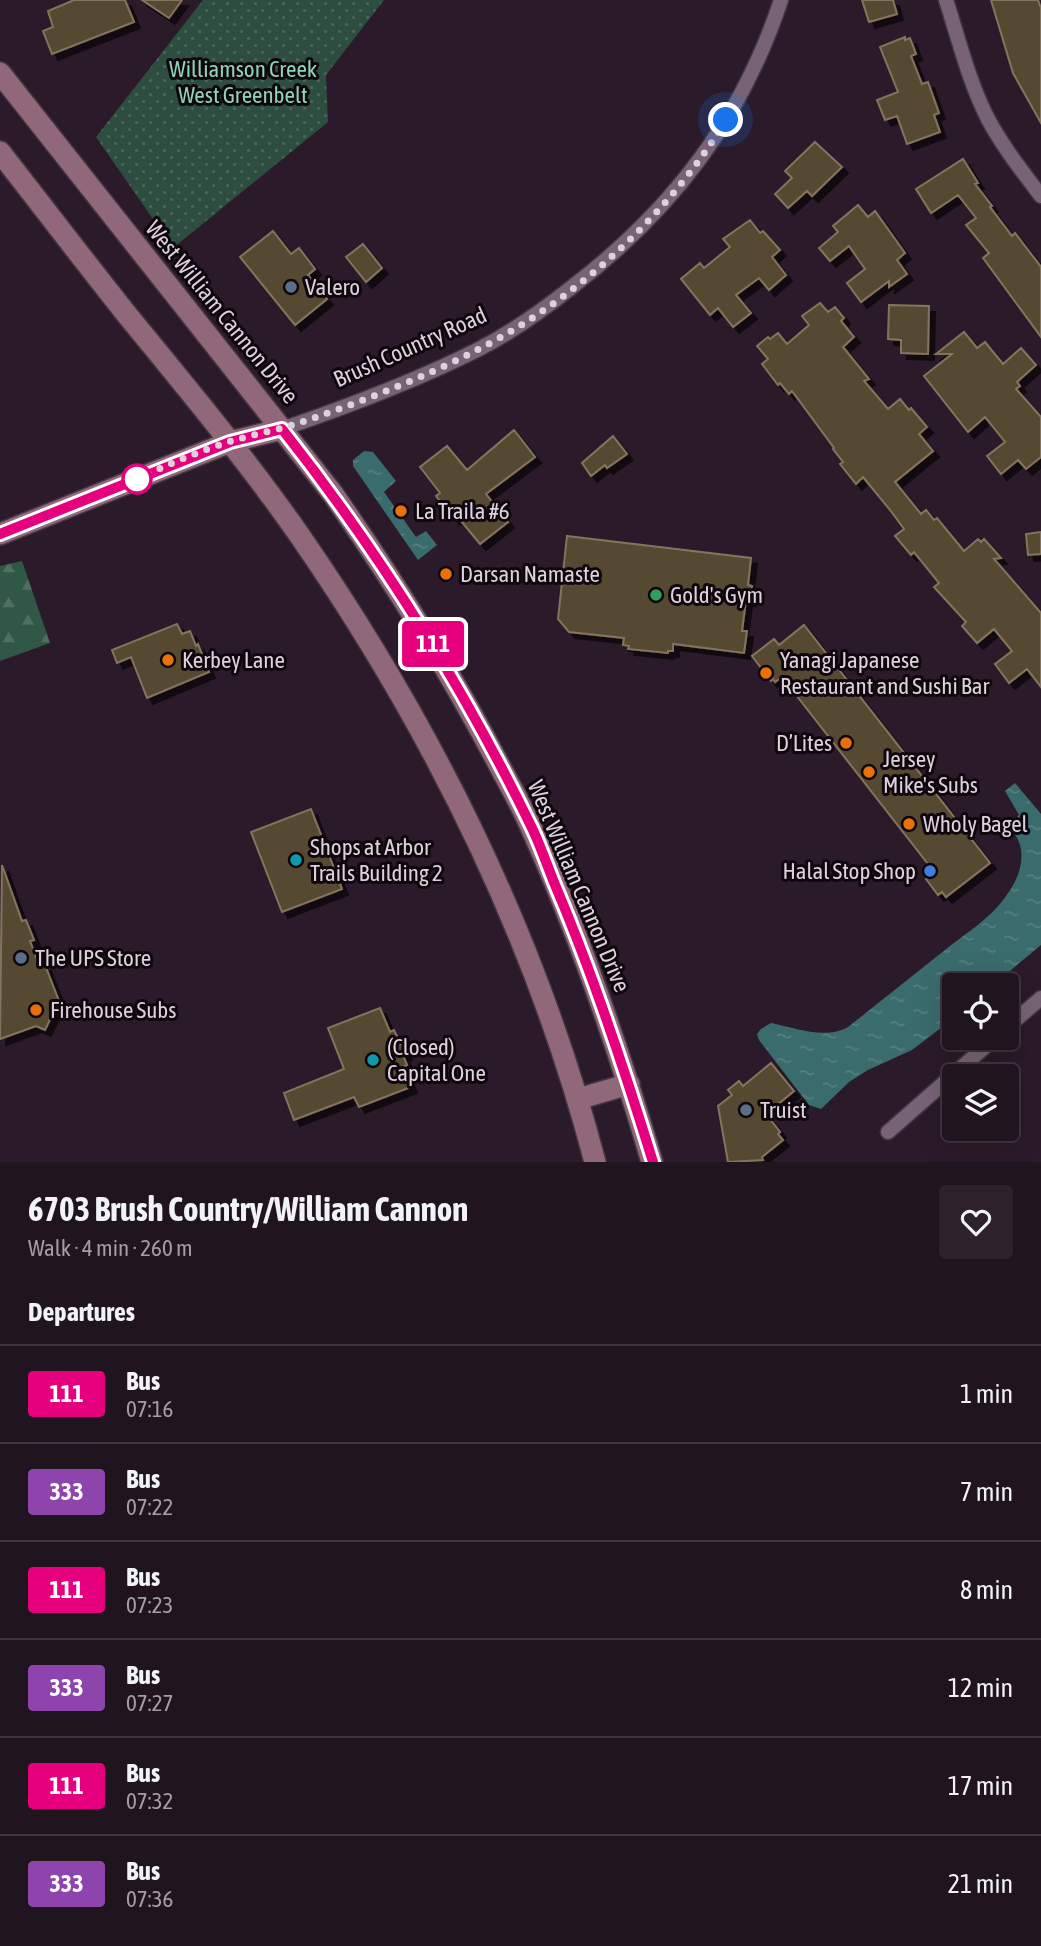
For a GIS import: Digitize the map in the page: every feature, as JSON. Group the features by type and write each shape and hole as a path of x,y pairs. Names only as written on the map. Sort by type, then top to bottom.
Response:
{"main road":[{"name":"West William Cannon Drive","path":"0,73 333,494 384,566 433,645 533,830 582,949 653,1162"},
{"path":"0,152 230,442 299,535 363,630 421,730 504,897 546,1003 578,1099 595,1162"},
{"name":"Brush Country Road","path":"0,534 230,442 282,429"},
{"path":"578,1099 629,1084"}],"street":[{"name":"Brush Country Road","path":"282,429 426,374 482,348 548,306 607,260 671,198 705,153 736,103 764,47 781,0"},
{"path":"946,0 988,118 1007,152 1041,196"},
{"path":"1019,1017 1041,998"},
{"path":"888,1132 981,1050"}],"green space":[{"name":"Williamson Creek West Greenbelt","path":"203,0 384,0 326,75 328,122 173,248 96,137"},
{"path":"22,561 50,643 0,661 0,566"}],"water":[{"path":"364,451 373,452 396,481 384,492 416,537 426,531 437,545 418,560 353,466 353,460"},
{"path":"1015,783 1041,814 1041,945 1007,973 942,973 942,1027 912,1050 849,1082 821,1109 809,1105 757,1034 771,1023 820,1033 848,1027 994,911 1011,889 1019,873 1022,856 1018,839 1013,832 1013,821 1019,815 1005,791"}],"building":[{"path":"74,0 125,0 134,22 52,54 43,31 53,27 48,11"},
{"path":"142,0 182,0 169,18"},
{"path":"862,0 893,0 897,14 869,22"},
{"path":"991,0 1038,0 1041,8 1041,123 1013,73"},
{"path":"905,37 905,40 910,38 916,54 911,56 922,84 928,82 939,113 934,115 940,132 907,144 897,116 885,120 877,100 898,92 880,47"},
{"path":"815,142 842,167 812,196 807,191 788,208 775,194 792,178 785,171"},
{"path":"963,159 978,183 975,184 992,206 990,207 1012,236 1015,233 1041,267 1041,337 983,258 989,253 966,225 976,218 958,195 931,213 916,189"},
{"path":"858,205 868,217 875,211 905,253 897,260 907,274 889,287 889,281 861,302 847,283 865,269 849,246 830,261 819,248 838,232 833,226"},
{"path":"750,220 760,233 763,231 780,250 772,257 786,275 769,290 759,278 736,295 751,313 733,327 718,308 710,315 681,279 700,263 704,268 730,247 723,239"},
{"name":"Valero","path":"273,231 291,254 299,248 315,269 308,275 327,299 295,325 240,257"},
{"path":"363,244 382,268 366,282 346,257"},
{"path":"820,303 828,312 835,307 844,318 841,321 854,337 843,347 869,379 864,381 888,409 900,399 927,427 919,434 933,451 895,482 921,514 926,510 934,520 937,518 964,551 978,539 981,542 984,539 1001,558 994,559 1041,613 1041,687 1027,669 1009,683 995,664 1012,651 994,629 977,643 962,626 966,622 934,587 939,583 914,552 911,555 895,536 904,529 890,510 863,477 856,484 840,464 843,462 834,448 792,391 789,394 780,383 778,385 762,364 768,359 757,346 778,333 787,344 809,325 802,316"},
{"path":"889,305 929,306 928,354 901,353 901,340 888,339"},
{"path":"964,332 977,348 985,342 1003,364 1021,348 1036,365 1017,382 1020,386 1016,389 1041,417 1041,457 1026,469 1018,460 1001,474 987,456 1005,442 985,417 968,432 924,376 952,354 936,354"},
{"path":"514,430 535,457 486,494 508,522 480,544 457,516 454,519 436,496 440,493 420,467 447,446 467,470"},
{"path":"613,436 627,454 591,476 582,463"},
{"path":"1041,532 1041,554 1028,555 1026,534"},
{"name":"Gold's Gym","path":"567,536 751,558 748,585 752,586 750,600 746,600 742,631 747,631 744,653 673,644 673,651 668,653 628,649 629,646 623,645 624,638 569,632 558,619"},
{"name":"Kerbey Lane","path":"177,624 182,634 190,631 209,672 147,698 131,657 117,663 112,650"},
{"path":"804,625 990,863 946,897 942,892 938,895 926,879 929,877 926,872 931,868 782,677 775,682 773,679 771,681 752,656 774,639 779,645"},
{"name":"Shops at Arbor Trails Building 2","path":"311,809 342,889 282,912 251,832"},
{"path":"2,865 22,921 26,920 34,940 30,941 40,967 45,965 59,1001 45,1030 36,1026 0,1039"},
{"name":"(Closed) Capital One","path":"380,1008 390,1032 394,1030 406,1054 403,1055 407,1065 403,1067 411,1087 359,1107 354,1097 294,1120 284,1093 344,1069 328,1028"},
{"name":"Truist","path":"771,1063 794,1091 766,1114 783,1140 762,1157 763,1160 728,1162 718,1106 732,1095 728,1090 739,1081 743,1086"}],"bus line":[{"name":"111","path":"0,534 230,442 282,429 384,566 433,645 533,830 582,949 653,1162"}],"place":[{"name":"Valero","path":"291,287"},
{"name":"La Traila #6","path":"401,511"},
{"name":"Darsan Namaste","path":"446,574"},
{"name":"Gold's Gym","path":"656,595"},
{"name":"Kerbey Lane","path":"168,660"},
{"name":"Yanagi Japanese Restaurant and Sushi Bar","path":"766,673"},
{"name":"D’Lites","path":"846,743"},
{"name":"Jersey Mike's Subs","path":"869,772"},
{"name":"Wholy Bagel","path":"909,824"},
{"name":"Shops at Arbor Trails Building 2","path":"296,860"},
{"name":"Halal Stop Shop","path":"930,871"},
{"name":"The UPS Store","path":"21,958"},
{"name":"Firehouse Subs","path":"36,1010"},
{"name":"(Closed) Capital One","path":"373,1060"},
{"name":"Truist","path":"746,1110"}],"route":[{"path":"137,479 230,442 313,418 426,374 482,348 548,306 607,260 646,225 671,198 726,120"}]}
